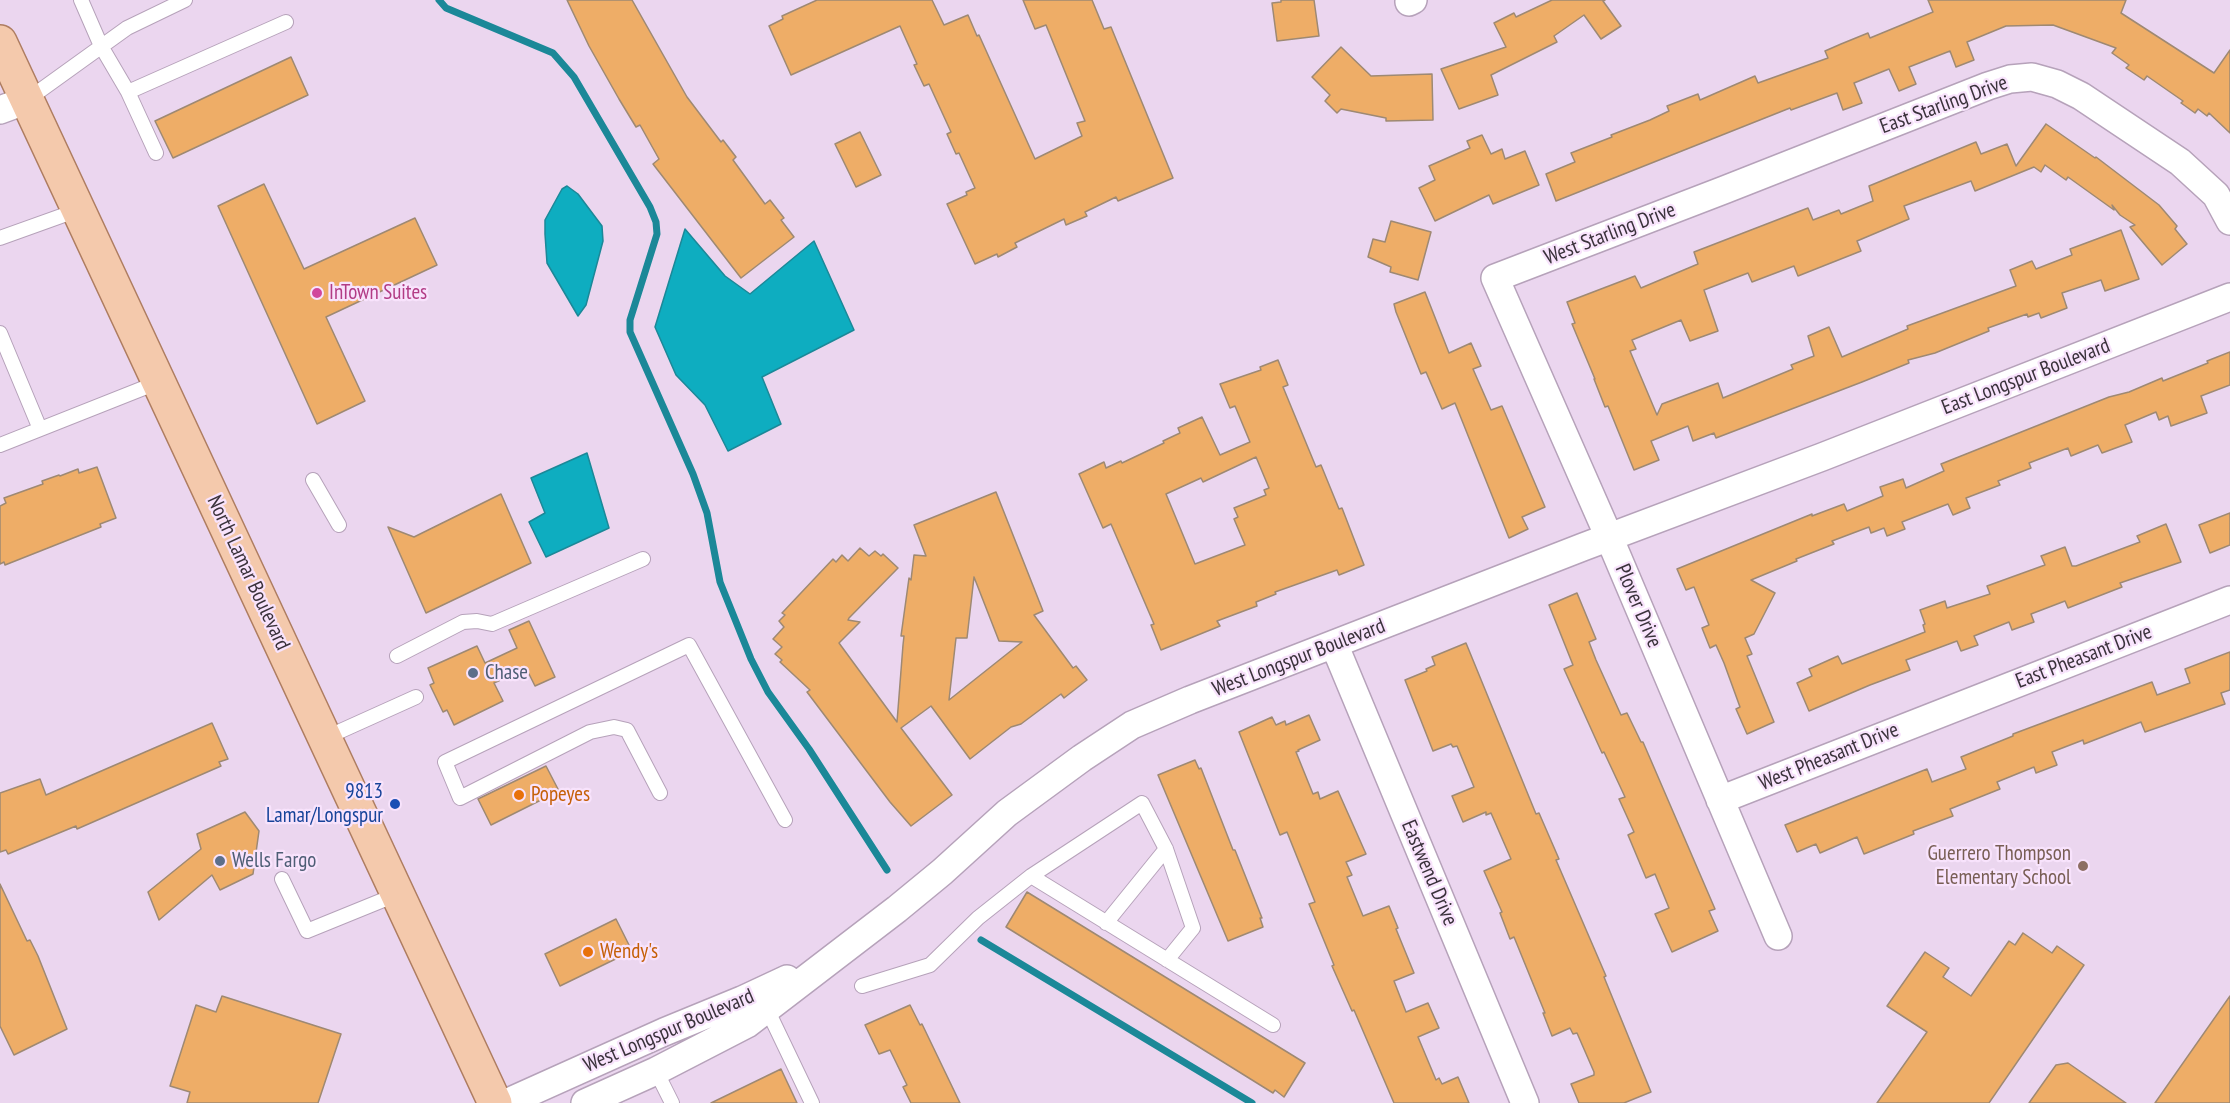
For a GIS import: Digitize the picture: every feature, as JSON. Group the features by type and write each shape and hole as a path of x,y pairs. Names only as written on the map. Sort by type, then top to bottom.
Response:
{"main road":[{"name":"North Lamar Boulevard","path":"0,42 14,105 78,210 495,1103"}],"street":[{"name":"East Starling Drive","path":"1724,190 1988,86 2010,79 2032,77 2056,84 2081,96 2180,162 2216,195 2230,221"},
{"name":"West Starling Drive","path":"1495,278 1724,190"},
{"name":"Plover Drive","path":"1495,278 1609,537 1778,936"},
{"name":"East Longspur Boulevard","path":"1822,457 2230,297"},
{"name":"West Longspur Boulevard","path":"585,1103 656,1071 747,1024 924,887 1007,813 1132,725 1190,700 1609,537 1822,457"},
{"name":"East Pheasant Drive","path":"1938,714 2230,600"},
{"name":"Eastwend Drive","path":"1334,644 1525,1103"},
{"name":"West Pheasant Drive","path":"1720,800 1938,714"},
{"name":"West Longspur Boulevard","path":"506,1103 832,958"}],"lane":[{"path":"81,0 101,46 128,92 156,153"},
{"path":"14,105 127,28 185,0"},
{"path":"128,92 286,22"},
{"path":"0,238 78,210"},
{"path":"0,333 40,429"},
{"path":"0,445 159,382"},
{"path":"313,480 339,525"},
{"path":"397,656 463,622 477,621 492,624 644,559"},
{"path":"660,794 627,730 614,727 590,732 460,798 445,762 689,645 786,820"},
{"path":"325,738 416,697"},
{"path":"862,986 930,965 978,918 1031,876 1142,803 1166,849 1193,928 1167,960"},
{"path":"1106,923 1166,849"},
{"path":"1031,876 1273,1025"},
{"path":"282,879 307,931 398,894"},
{"path":"767,1009 812,1103"},
{"path":"656,1071 672,1103"}],"water":[{"path":"567,186 578,194 602,226 603,241 586,305 578,316 547,263 545,220 562,189"},
{"path":"685,229 725,276 750,294 814,241 854,330 762,377 781,424 728,451 705,405 676,375 655,327"},
{"path":"587,453 609,528 546,557 529,522 545,513 531,478"}],"building":[{"path":"567,0 632,0 687,97 721,142 723,140 736,157 733,160 765,204 770,200 784,218 781,220 794,237 741,278 653,164 659,159 640,125 636,127 619,99 589,46"},
{"path":"817,0 932,0 944,25 968,15 1035,159 1082,136 1077,123 1085,121 1046,25 1035,29 1023,0 1092,0 1104,29 1111,27 1173,178 1118,201 1116,197 1085,212 1087,216 1066,225 1064,219 1015,243 1017,247 998,257 997,254 975,264 947,204 967,195 966,192 975,188 959,153 956,154 947,134 951,132 929,84 924,86 914,65 917,64 900,26 791,75 769,26 783,19 782,16"},
{"path":"1281,0 1314,0 1319,36 1277,41 1272,3 1281,2"},
{"path":"1552,0 1605,0 1603,1 1621,26 1601,39 1584,15 1554,36 1557,42 1491,75 1498,95 1459,109 1441,69 1506,47 1494,23 1514,13 1516,17"},
{"path":"1928,0 2126,0 2121,13 2214,73 2230,50 2230,133 2209,113 2207,116 2198,109 2195,113 2181,103 2183,101 2147,76 2144,80 2126,68 2129,65 2112,53 2116,48 2053,25 2006,26 1967,42 1974,60 1956,67 1950,51 1909,67 1916,84 1899,91 1889,69 1854,83 1862,103 1843,110 1837,93 1791,110 1790,108 1556,201 1546,174 1575,162 1571,153 1650,120 1669,111 1667,106 1698,94 1700,100 1755,76 1758,83 1828,58 1825,51 1868,33 1870,38 1933,12"},
{"path":"1341,47 1371,76 1432,74 1433,120 1386,121 1386,118 1341,109 1337,113 1325,101 1330,95 1312,77"},
{"path":"291,57 308,95 173,158 155,121"},
{"path":"2046,124 2096,157 2159,205 2177,226 2175,229 2187,244 2162,265 2130,227 2135,225 2120,215 2112,205 2114,210 2068,177 2066,180 2045,165 2041,172 2034,167 1975,191 1971,181 1904,206 1909,219 1857,241 1861,251 1798,276 1794,266 1752,282 1748,273 1704,290 1718,331 1690,341 1681,320 1632,340 1636,349 1630,351 1657,415 1662,404 1718,383 1723,398 1793,369 1791,365 1814,356 1808,336 1829,327 1842,357 1908,329 1907,326 2016,286 2010,270 2032,261 2036,269 2072,255 2070,249 2121,230 2139,279 2105,291 2101,280 2062,293 2067,308 2041,318 2039,313 2028,317 2027,314 1988,328 1989,331 1935,353 1908,360 1909,363 1716,438 1714,433 1693,441 1688,426 1651,441 1659,460 1634,470 1608,406 1605,407 1572,324 1575,323 1567,302 1635,276 1641,288 1698,264 1694,252 1808,208 1813,220 1839,210 1841,214 1873,201 1869,186 1976,142 1981,154 2007,144 2016,166"},
{"path":"860,132 881,175 856,187 835,144"},
{"path":"1482,135 1491,154 1502,149 1505,159 1525,151 1539,185 1493,204 1489,195 1435,221 1419,188 1435,180 1429,166 1470,148 1467,141"},
{"name":"InTown Suites","path":"264,184 304,269 415,218 437,265 326,317 365,401 317,424 218,206"},
{"path":"1391,221 1431,232 1418,280 1390,272 1391,267 1368,257 1373,239 1385,242"},
{"path":"1425,292 1449,353 1471,343 1481,366 1473,369 1491,410 1502,406 1545,507 1522,517 1528,529 1509,538 1455,403 1442,409 1426,372 1421,374 1396,312 1394,304"},
{"path":"2230,352 2230,385 2201,396 2207,413 2171,426 2168,416 2159,420 2156,412 2125,425 2132,442 2102,453 2098,445 2071,456 2068,448 2029,463 2031,468 1998,481 2000,485 1966,498 1970,508 1953,515 1948,504 1902,522 1905,529 1887,536 1884,528 1871,533 1869,527 1832,541 1834,544 1751,580 1775,593 1754,634 1745,638 1752,654 1747,656 1774,722 1747,734 1736,709 1740,707 1724,663 1716,645 1710,648 1702,628 1709,625 1694,587 1686,590 1677,569 1812,514 1812,516 1844,504 1847,511 1883,496 1880,487 1903,479 1906,488 1944,471 1941,464 2109,397 2129,392 2162,378 2163,381"},
{"path":"1278,360 1288,385 1283,387 1316,467 1321,465 1339,509 1342,508 1364,565 1339,575 1337,570 1275,592 1276,594 1256,602 1257,606 1217,621 1220,626 1161,650 1151,625 1154,624 1111,524 1103,528 1079,474 1104,462 1106,468 1121,461 1122,463 1164,443 1163,441 1180,433 1178,428 1202,417 1220,455 1250,442 1235,406 1230,408 1220,384 1261,370 1260,367","holes":["1256,457 1269,488 1264,490 1266,495 1234,508 1238,517 1234,519 1245,545 1195,564 1166,494 1201,478 1203,482"]},
{"path":"97,467 116,518 100,524 101,527 5,565 4,562 0,564 0,506 6,503 4,498 43,484 42,481 59,475 78,469 79,473"},
{"path":"996,492 1043,611 1034,615 1073,668 1076,666 1087,680 1064,698 1061,694 1021,724 1011,727 970,759 931,706 901,728 952,795 911,826 890,802 807,692 810,690 780,662 782,660 775,654 782,647 773,639 784,627 779,621 785,615 782,613 833,559 836,562 842,555 848,561 860,548 869,556 875,551 881,556 883,554 898,568 849,618 848,620 860,622 839,643 897,722 904,636 901,636 909,578 911,580 914,555 926,556 914,525","holes":["974,577 999,641 1022,642 949,700 956,638 967,638"]},
{"path":"501,494 531,563 426,613 388,527 414,537"},
{"path":"2230,513 2230,545 2210,553 2199,525"},
{"path":"2166,524 2181,562 2120,583 2122,587 2068,608 2065,601 2031,614 2034,622 2012,630 2009,622 1974,636 1978,645 1961,651 1957,641 1906,660 1910,670 1809,711 1797,683 1812,676 1809,669 1838,656 1842,664 1925,632 1920,610 1945,601 1947,608 1990,594 1987,586 2045,565 2041,556 2065,547 2072,566 2076,566 2140,542 2137,536"},
{"path":"1577,593 1596,639 1589,642 1596,660 1621,715 1627,713 1643,742 1715,909 1709,911 1718,931 1672,952 1655,914 1669,908 1655,874 1646,878 1628,835 1634,832 1619,799 1625,797 1604,752 1602,753 1564,669 1573,665 1549,605"},
{"name":"Chase","path":"529,621 555,677 535,686 526,668 494,683 503,701 454,725 447,710 443,712 430,685 434,683 428,668 477,646 485,663 517,648 509,630"},
{"path":"1466,643 1536,814 1539,813 1559,859 1556,860 1606,976 1604,977 1651,1092 1624,1103 1579,1103 1571,1084 1594,1075 1594,1072 1577,1033 1573,1034 1570,1028 1552,1036 1514,937 1510,939 1500,913 1502,912 1484,871 1511,859 1491,813 1486,815 1486,812 1463,822 1452,796 1474,787 1457,746 1453,747 1451,744 1433,751 1405,680 1435,665 1432,657"},
{"path":"2230,652 2230,690 2221,693 2225,704 2145,732 2141,722 2084,744 2083,740 2052,752 2057,765 2036,773 2034,767 1997,782 2000,789 1950,809 1953,816 1913,831 1914,834 1864,854 1857,837 1820,853 1816,844 1797,852 1785,825 1927,769 1932,782 1966,769 1961,757 2013,736 2013,734 2152,682 2157,695 2190,683 2185,669"},
{"path":"1309,715 1320,740 1296,752 1313,794 1318,792 1320,799 1338,791 1366,854 1346,862 1352,875 1347,877 1363,916 1389,906 1414,973 1394,981 1406,1012 1428,1003 1439,1028 1418,1037 1436,1080 1439,1078 1442,1084 1458,1077 1469,1103 1394,1103 1354,1010 1352,1011 1332,966 1334,965 1309,904 1315,902 1287,832 1280,835 1239,732 1272,717 1276,725 1285,721 1286,725"},
{"path":"212,723 228,759 219,762 221,766 77,829 76,826 8,854 6,850 0,852 0,793 40,779 46,795"},
{"path":"1195,760 1199,769 1201,768 1262,918 1260,918 1263,927 1228,941 1158,775"},
{"name":"Popeyes","path":"546,766 559,791 491,825 478,799"},
{"name":"Wells Fargo","path":"245,812 259,831 253,874 220,890 212,875 159,920 148,892 201,849 197,834"},
{"path":"0,884 27,941 30,940 38,956 67,1029 14,1055 0,1026"},
{"path":"1027,892 1305,1063 1284,1097 1275,1090 1273,1093 1006,927"},
{"name":"Wendy's","path":"616,919 632,951 560,986 545,954"},
{"path":"2023,933 2052,953 2057,946 2084,965 1989,1103 1877,1103 1927,1032 1887,1006 1925,952 1949,968 1943,977 1971,996 2009,941 2015,945"},
{"path":"222,996 341,1034 318,1103 187,1103 190,1092 170,1086 196,1005 216,1012"},
{"path":"2230,996 2230,1103 2155,1103"},
{"path":"910,1005 920,1025 922,1024 960,1103 911,1103 903,1087 907,1085 890,1050 879,1054 865,1025"},
{"path":"2068,1063 2126,1103 2029,1103 2056,1065"},
{"path":"781,1069 797,1103 711,1103"}],"waterway":[{"path":"439,0 446,8 553,53 574,77 650,207 656,222 657,234 630,320 630,332 693,474 707,513 720,582 751,659 768,692 809,749 887,870"},
{"path":"981,940 1252,1103"}],"place":[{"name":"InTown Suites","path":"317,293"},
{"name":"Chase","path":"473,673"},
{"name":"Popeyes","path":"519,795"},
{"name":"9813 Lamar/Longspur","path":"395,804"},
{"name":"Wells Fargo","path":"220,861"},
{"name":"Guerrero Thompson Elementary School","path":"2083,866"},
{"name":"Wendy's","path":"588,952"}]}
